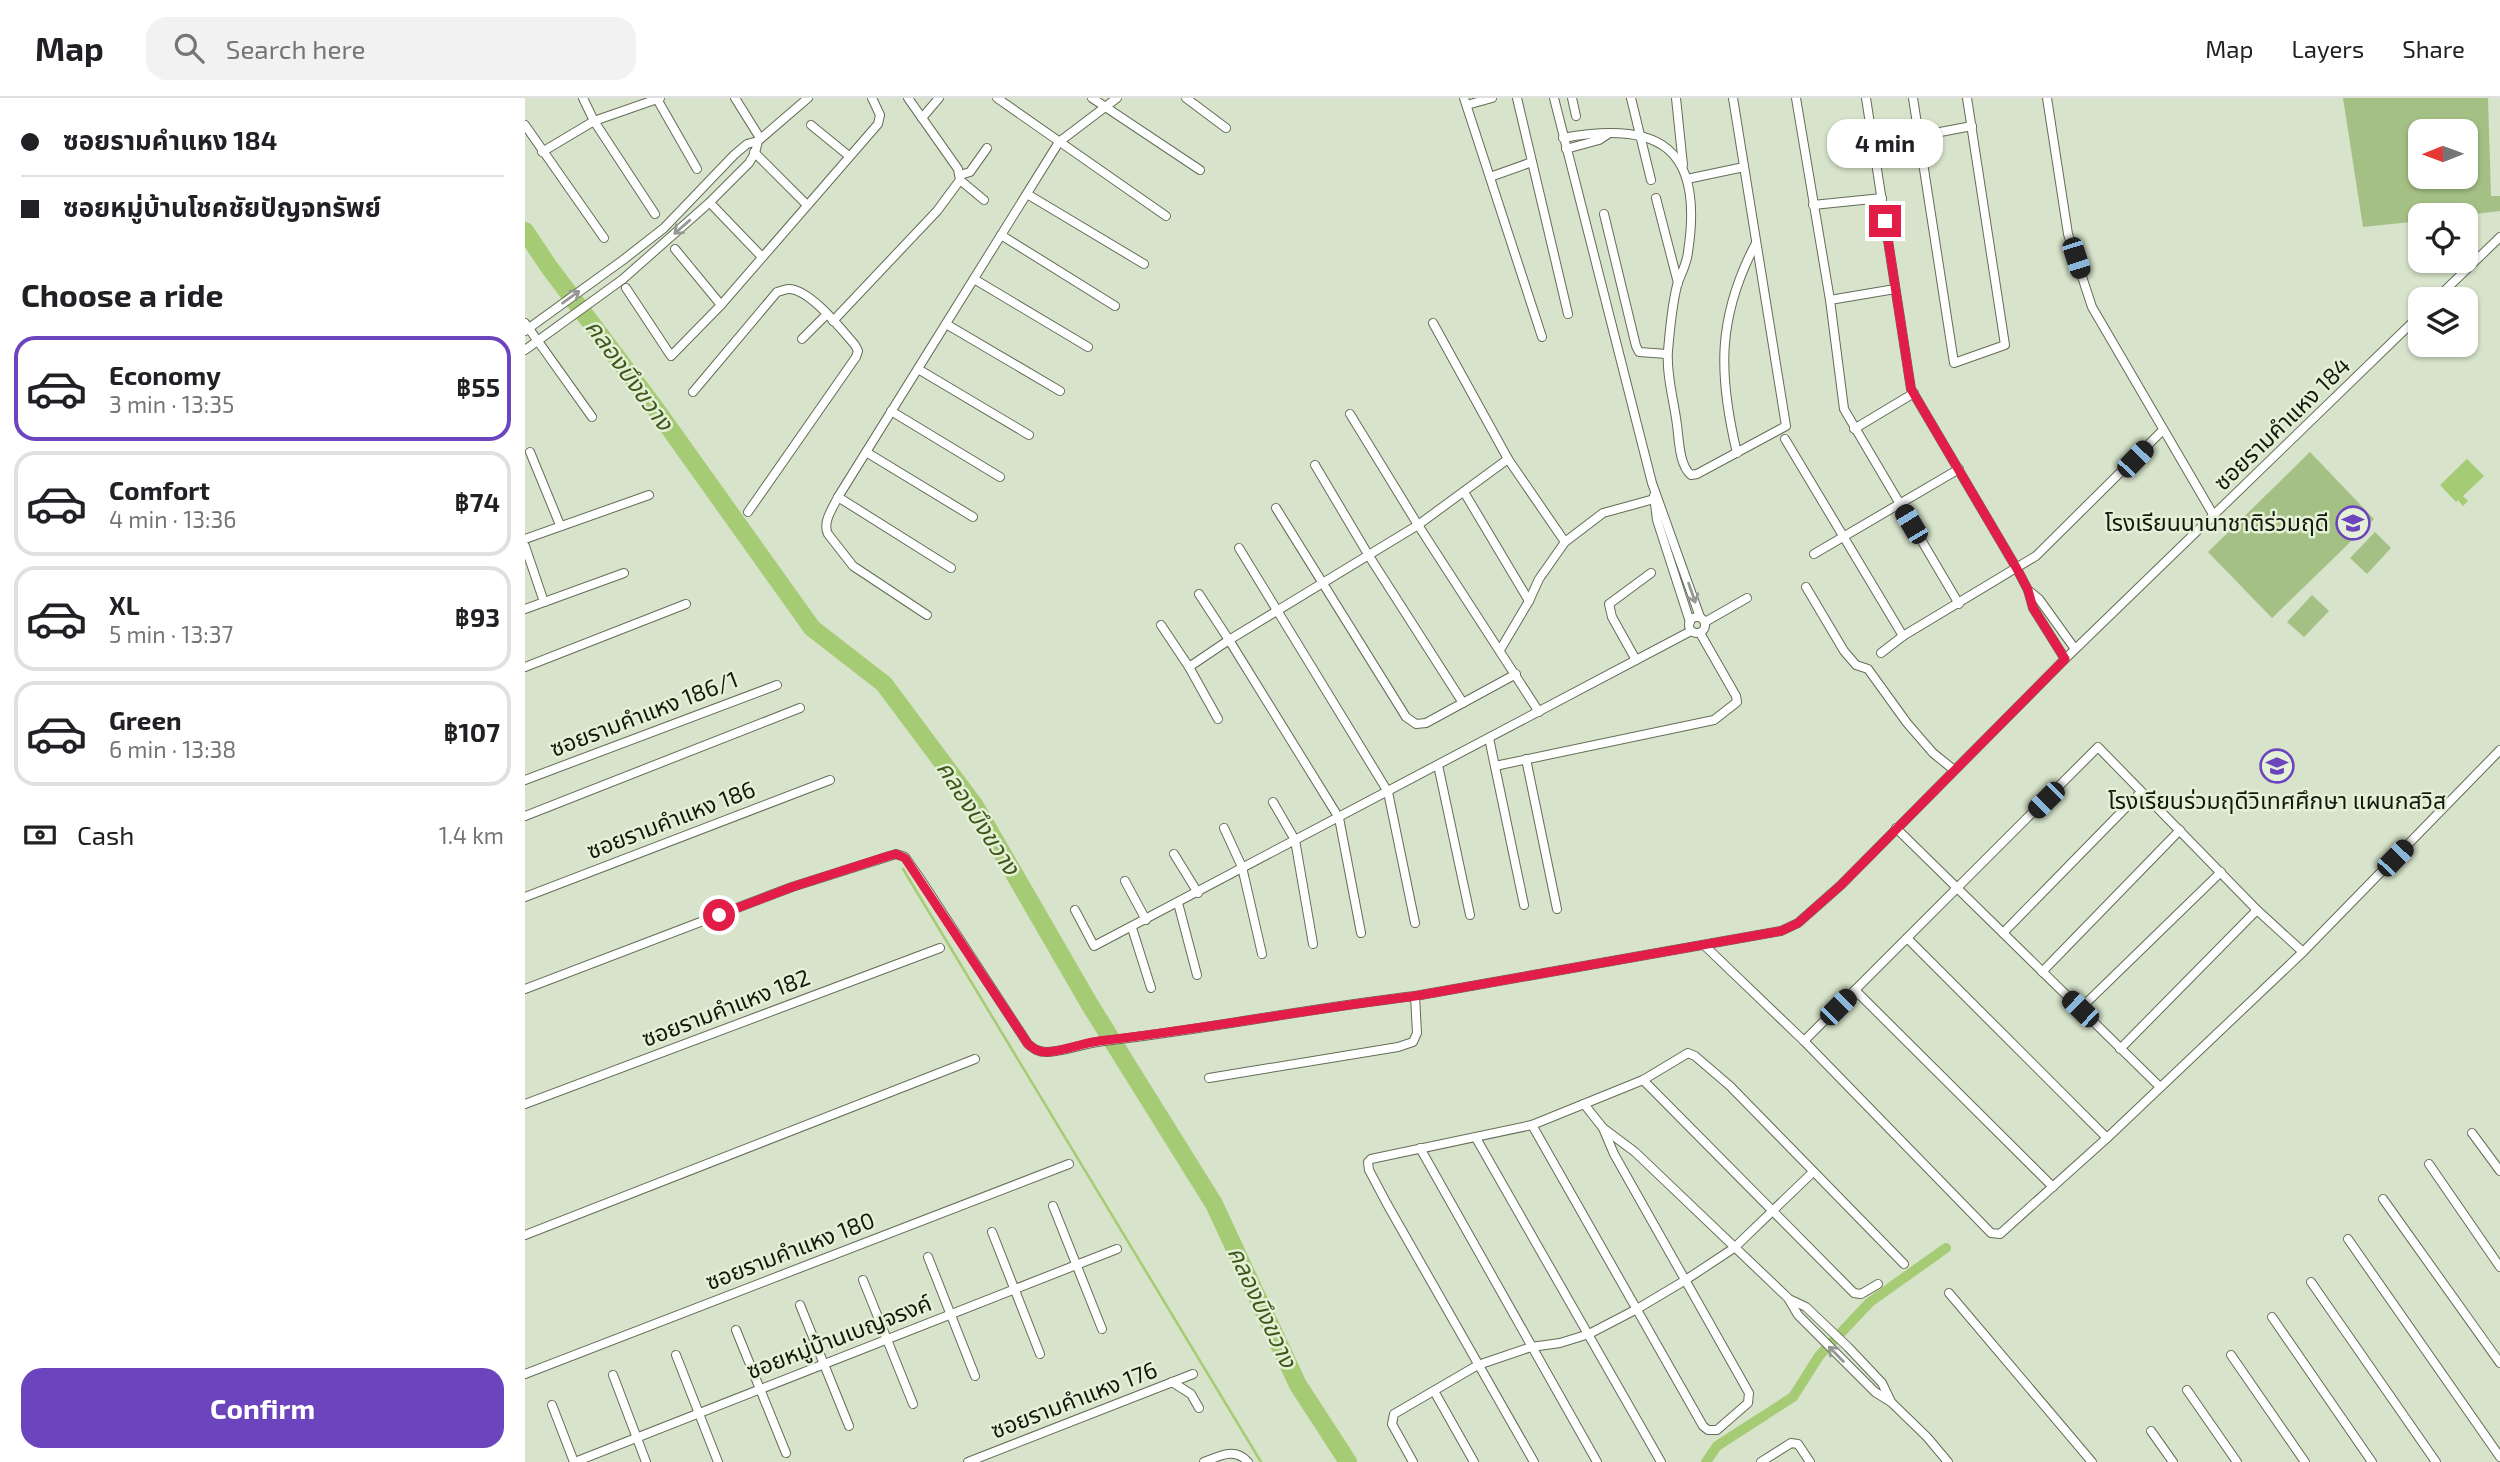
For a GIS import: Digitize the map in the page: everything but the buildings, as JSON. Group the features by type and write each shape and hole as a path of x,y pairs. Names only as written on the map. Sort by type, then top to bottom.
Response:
{"street":[{"path":"583,98 594,121 655,214"},
{"path":"525,350 626,280 713,203 749,163 759,140 736,98"},
{"path":"592,417 526,327 614,267 664,228 747,144 759,140 808,98"},
{"path":"623,260 626,280 671,356 721,305 878,124 880,115 872,98"},
{"path":"908,98 958,169 960,178 985,200"},
{"path":"922,118 939,98"},
{"path":"997,98 1166,216"},
{"path":"1092,98 1200,170"},
{"path":"927,615 853,566 828,534 825,528 827,521 838,497 1059,142 1117,98"},
{"path":"1185,98 1226,128"},
{"path":"1492,98 1466,101 1542,337"},
{"path":"1517,98 1568,314"},
{"path":"1075,910 1094,946 1694,628 1705,628 1652,483 1554,98"},
{"path":"1572,98 1576,116"},
{"path":"1631,98 1651,180"},
{"path":"1675,98 1690,199 1690,237 1685,266 1678,283 1667,354 1679,446 1687,471 1691,475 1786,426 1733,98"},
{"path":"1796,98 1830,300 1844,409 1959,604"},
{"path":"1866,98 1911,389 2017,569 2028,590 2033,608 2065,659"},
{"path":"1913,98 1954,363 2005,345 1968,98"},
{"path":"2047,98 2068,234 2092,307 2214,516"},
{"path":"541,152 594,121 659,99 697,169"},
{"path":"525,125 541,152 604,238"},
{"path":"811,125 849,156"},
{"path":"1919,136 1972,126"},
{"path":"1563,138 1597,132 1640,135 1657,141 1683,165"},
{"path":"1566,149 1599,140 1608,134"},
{"path":"747,144 806,204"},
{"path":"802,339 830,318 937,211 960,178 970,172 987,148"},
{"path":"1490,177 1532,162"},
{"path":"1687,179 1744,167"},
{"path":"702,187 762,257"},
{"path":"1027,194 1144,264"},
{"path":"1656,198 1678,283"},
{"path":"1813,205 1882,198"},
{"path":"1604,214 1636,346 1639,352 1667,354"},
{"path":"1001,235 1115,306"},
{"path":"2448,287 2500,237"},
{"path":"1737,453 1726,407 1723,366 1725,334 1741,271 1756,243"},
{"path":"675,249 721,305"},
{"path":"974,279 1088,347"},
{"path":"693,392 777,292 787,289 812,300 858,351 748,512"},
{"path":"1830,300 1895,289"},
{"path":"1433,323 1508,459 1565,542"},
{"path":"946,324 1060,391"},
{"name":"ซอยรามคำแหง 184","path":"525,989 792,887 896,854 905,858 919,877 1028,1044 1036,1051 1047,1052 1087,1043 1415,996 1781,931 1798,923 1841,885 2075,649 2408,327"},
{"path":"918,369 1029,435"},
{"path":"1854,429 1914,393"},
{"path":"891,411 1000,477"},
{"path":"1350,414 1539,712"},
{"path":"1881,653 1903,636 2036,556 2164,430"},
{"path":"1785,439 1903,636"},
{"path":"530,452 560,525"},
{"path":"866,452 973,517"},
{"path":"1189,667 1418,525 1508,459"},
{"path":"1315,465 1369,556 1463,703"},
{"path":"1814,554 1959,469"},
{"path":"1495,766 1714,720 1737,702 1736,696 1694,628 1657,520 1652,483"},
{"path":"1464,492 1529,601"},
{"path":"525,539 649,495"},
{"path":"838,497 951,568"},
{"path":"1500,650 1539,579 1565,542 1603,513 1654,499"},
{"path":"1276,508 1406,717 1416,724 1426,723 1516,674"},
{"path":"525,545 544,602"},
{"path":"1239,548 1388,792 1415,923"},
{"path":"1671,564 1681,560"},
{"path":"525,609 624,573"},
{"path":"1636,660 1612,618 1609,604 1651,573"},
{"path":"1806,587 1856,666 1868,669 1907,723 1933,753 1954,770"},
{"path":"2028,590 2039,599 2075,649"},
{"path":"1199,594 1339,818 1361,933"},
{"path":"1694,628 1694,617 1703,620 1747,598"},
{"path":"525,667 686,604"},
{"path":"1161,625 1219,719"},
{"name":"ซอยรามคำแหง 186/1","path":"525,780 777,685"},
{"path":"525,816 800,708"},
{"path":"1489,738 1524,905"},
{"path":"1804,1041 2098,747 2257,910 2303,952"},
{"path":"1704,945 1804,1041 1991,1233 1997,1234 2004,1232 2107,1138 2303,952 2500,750"},
{"path":"1526,760 1557,909"},
{"path":"1438,765 1470,915"},
{"name":"ซอยรามคำแหง 186","path":"525,897 830,780"},
{"path":"2003,933 2141,792"},
{"path":"1273,803 1296,840 1313,944"},
{"path":"1224,828 1242,867 1262,954"},
{"path":"1896,828 2159,1086"},
{"path":"2042,972 2180,830"},
{"path":"1174,854 1198,893"},
{"path":"2080,1009 2221,872"},
{"path":"1125,881 1146,920"},
{"path":"1178,903 1197,975"},
{"path":"2120,1049 2257,910"},
{"path":"1132,928 1151,988"},
{"path":"1907,938 2107,1138"},
{"name":"ซอยรามคำแหง 182","path":"525,1104 940,948"},
{"path":"1855,990 2053,1187"},
{"path":"1209,1078 1398,1047 1413,1042 1417,1033 1415,996"},
{"path":"1534,1462 1368,1166 1371,1159 1532,1125 1643,1080 1688,1053 1730,1086 1904,1264"},
{"path":"525,1235 975,1059"},
{"path":"1643,1080 1854,1293 1861,1294 1878,1284"},
{"path":"1584,1104 1603,1128 1635,1152 1788,1298 1806,1307 1882,1383 1891,1402"},
{"path":"1532,1125 1703,1426 1708,1430 1717,1430 1748,1403 1749,1393 1614,1154 1603,1128"},
{"path":"2472,1133 2500,1171"},
{"path":"1476,1138 1661,1462"},
{"path":"1420,1148 1597,1462"},
{"name":"ซอยรามคำแหง 180","path":"525,1374 1069,1164"},
{"path":"2429,1164 2500,1266"},
{"path":"1413,1462 1392,1424 1392,1417 1478,1365 1531,1347 1560,1343 1589,1334 1637,1309 1734,1248 1812,1172"},
{"path":"2383,1199 2500,1363"},
{"path":"1053,1206 1102,1329"},
{"path":"992,1231 1040,1354"},
{"path":"2348,1239 2500,1457"},
{"name":"ซอยหมู่บ้านเบญจรงค์","path":"574,1462 1117,1249"},
{"path":"927,1257 975,1376"},
{"path":"863,1280 913,1404"},
{"path":"2311,1282 2437,1462"},
{"path":"1949,1293 2092,1462"},
{"path":"1788,1298 1798,1315 1875,1392 1891,1402 1927,1437 1948,1462"},
{"path":"800,1305 849,1426"},
{"path":"2272,1317 2372,1462"},
{"path":"736,1330 786,1453"},
{"path":"676,1355 718,1462"},
{"path":"2231,1355 2305,1462"},
{"name":"ซอยรามคำแหง 176","path":"968,1462 1193,1374"},
{"path":"613,1375 646,1462"},
{"path":"1172,1382 1191,1394 1199,1408"},
{"path":"2186,1390 2237,1462"},
{"path":"1434,1391 1474,1462"},
{"path":"552,1405 574,1462"},
{"path":"2151,1431 2173,1462"},
{"path":"1761,1462 1791,1443 1798,1444 1810,1462"},
{"path":"1204,1462 1223,1454 1236,1454 1248,1462"}],"shaded area":[{"path":"2343,98 2488,98 2491,196 2500,196 2500,211 2478,214 2478,203 2408,203 2408,222 2363,227"},
{"path":"2310,452 2374,519 2272,618 2208,552"},
{"path":"2467,459 2484,476 2463,496 2468,501 2463,506 2440,485"},
{"path":"2375,532 2391,548 2367,574 2350,558"},
{"path":"2312,595 2329,611 2304,637 2287,622"}],"waterway":[{"name":"คลองบึงขวาง","path":"525,231 812,628 884,684 975,806 1090,1005 1214,1204 1298,1385 1348,1462"},
{"path":"903,869 1261,1462"},
{"path":"1706,1462 1717,1446 1793,1397 1819,1356 1870,1302 1946,1248"}],"place":[{"name":"โรงเรียนนานาชาติร่วมฤดี","path":"2353,523"},
{"name":"โรงเรียนร่วมฤดีวิเทศศึกษา แผนกสวิส","path":"2277,766"}],"route":[{"path":"719,915 792,887 896,854 905,858 919,877 1028,1044 1036,1051 1047,1052 1087,1043 1415,996 1781,931 1798,923 1841,885 2065,659 2033,608 2028,590 2017,569 1911,389 1885,221"}]}
